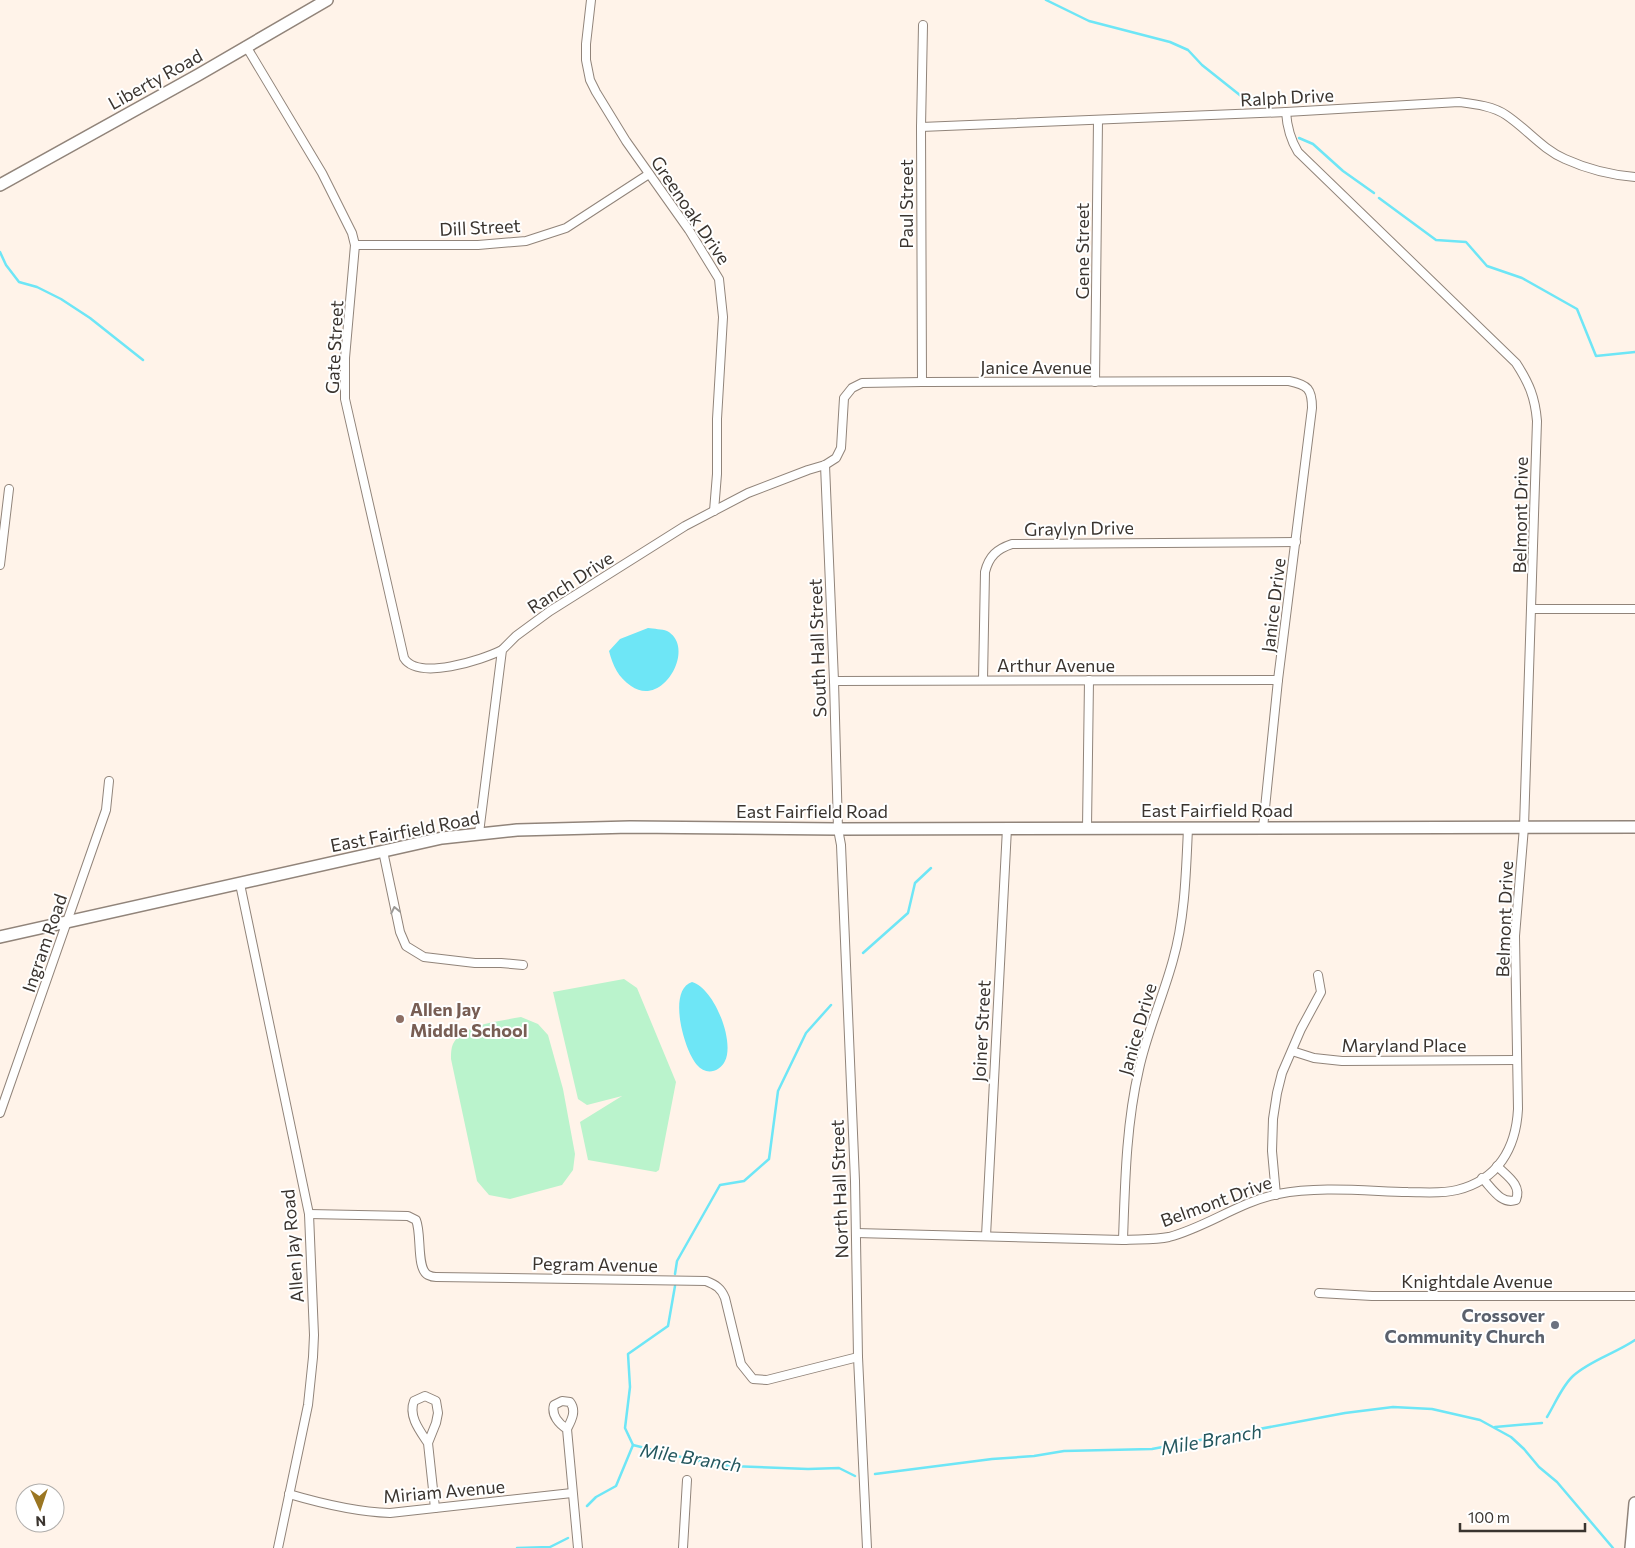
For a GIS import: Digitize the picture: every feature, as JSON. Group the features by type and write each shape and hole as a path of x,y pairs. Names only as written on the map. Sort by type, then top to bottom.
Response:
{"main road":[{"name":"Liberty Road","path":"0,186 327,0"},
{"name":"East Fairfield Road","path":"0,936 442,838 534,829 1635,827"},
{"path":"1631,1548 1635,1503"}],"street":[{"name":"Greenoak Drive","path":"591,0 586,44 586,60 590,80 626,141 690,230 720,280 723,317 714,511"},
{"name":"Paul Street","path":"922,25 922,382"},
{"name":"Gate Street","path":"246,46 322,173 356,245 345,358 345,399 404,658 411,665 418,668 432,668 477,660 502,650"},
{"name":"Ralph Drive","path":"921,127 1286,112 1459,102 1484,106 1506,114 1539,142 1564,158 1610,174 1635,177"},
{"name":"Belmont Drive","path":"856,1233 1123,1240 1167,1237 1194,1228 1248,1203 1276,1195 1317,1190 1456,1191 1482,1178 1498,1166 1510,1149 1517,1124 1515,936 1524,827 1532,608 1536,403 1529,383 1516,363 1496,341 1298,152 1288,132 1286,112"},
{"name":"Gene Street","path":"1095,382 1098,120"},
{"name":"Dill Street","path":"356,245 478,245 526,241 566,228 649,174"},
{"name":"Janice Avenue","path":"824,465 836,458 841,448 844,398 852,388 862,383 1289,381 1300,383 1307,387"},
{"name":"Janice Drive","path":"1263,828 1278,680 1312,408 1312,397 1307,387"},
{"name":"Ranch Drive","path":"502,650 516,636 550,611 685,526 748,493 824,465"},
{"name":"South Hall Street","path":"824,465 834,681 838,829"},
{"path":"0,565 9,489"},
{"name":"Graylyn Drive","path":"983,680 985,572 991,557 1003,547 1012,544 1296,542"},
{"path":"1532,608 1635,609"},
{"path":"479,833 502,650"},
{"path":"1087,828 1089,680"},
{"name":"Arthur Avenue","path":"834,681 1278,680"},
{"name":"Ingram Road","path":"0,1113 106,810 108,781"},
{"name":"Joiner Street","path":"986,1236 1006,828"},
{"name":"Janice Drive","path":"1123,1240 1127,1151 1138,1070 1150,1027 1173,961 1180,932 1188,828"},
{"name":"North Hall Street","path":"838,829 841,845 856,1233 858,1357 867,1548"},
{"path":"383,851 400,932 406,946 424,957 475,964 501,963 523,965"},
{"name":"Allen Jay Road","path":"240,884 309,1214 314,1335 313,1358 308,1405 278,1548"},
{"path":"1276,1195 1272,1151 1272,1119 1282,1073 1301,1030 1321,992 1318,975"},
{"name":"Maryland Place","path":"1292,1051 1314,1058 1342,1061 1517,1060"},
{"path":"1482,1178 1502,1200 1511,1202 1516,1200 1519,1194 1517,1186 1498,1166"},
{"name":"Pegram Avenue","path":"309,1214 408,1216 416,1220 419,1228 423,1270 427,1275 436,1277 706,1281 722,1290 741,1364 753,1379 767,1380 858,1357"},
{"name":"Knightdale Avenue","path":"1319,1293 1381,1296 1635,1296"},
{"path":"428,1443 436,1423 438,1406 436,1401 425,1396 414,1401 412,1406 415,1420 428,1443 435,1508"},
{"path":"567,1429 578,1548"},
{"path":"683,1548 687,1480"},
{"name":"Miriam Avenue","path":"290,1494 325,1504 371,1512 390,1513 572,1493"}],"green space":[{"path":"624,979 637,988 676,1082 659,1170 656,1172 588,1160 580,1122 622,1096 587,1105 578,1099 553,992"},
{"path":"521,1017 538,1024 548,1035 563,1089 575,1154 573,1170 562,1185 510,1199 489,1195 477,1181 451,1054 453,1044 465,1032 483,1024"}],"water":[{"path":"648,628 667,631 675,639 679,650 672,673 664,683 654,689 643,691 631,686 619,675 609,651 620,639"},
{"path":"692,982 700,986 708,994 721,1016 725,1029 727,1052 725,1061 719,1068 712,1071 704,1070 697,1065 687,1047 680,1021 680,996 685,987"}],"waterway":[{"path":"1046,0 1089,21 1170,42 1188,50 1202,65 1241,96 1267,104"},
{"path":"1299,138 1313,144 1343,171 1374,193"},
{"path":"1379,198 1436,240 1466,242 1487,266 1522,278 1577,309 1596,356 1635,352"},
{"path":"0,252 6,265 19,282 37,287 61,299 90,318 143,360"},
{"path":"863,953 908,913 915,883 931,868"},
{"path":"675,1274 677,1261 720,1185 744,1181 769,1159 778,1091 806,1033 831,1005"},
{"path":"633,1445 625,1428 630,1387 628,1354 668,1326 675,1286"},
{"name":"Mile Branch","path":"1547,1417 1562,1390 1573,1376 1587,1366 1635,1340"},
{"name":"Mile Branch","path":"875,1474 1064,1451 1152,1449 1345,1413 1393,1407 1432,1409 1480,1420 1511,1437 1539,1467 1557,1482 1613,1548"},
{"name":"Mile Branch","path":"1495,1427 1542,1423"},
{"name":"Mile Branch","path":"587,1506 596,1497 616,1486 633,1445 693,1460 730,1466 808,1469 839,1468 855,1476"},
{"name":"Mile Branch","path":"517,1548 550,1547 568,1538"}],"place":[{"name":"Allen Jay Middle School","path":"400,1019"},
{"name":"Crossover Community Church","path":"1555,1325"}]}
